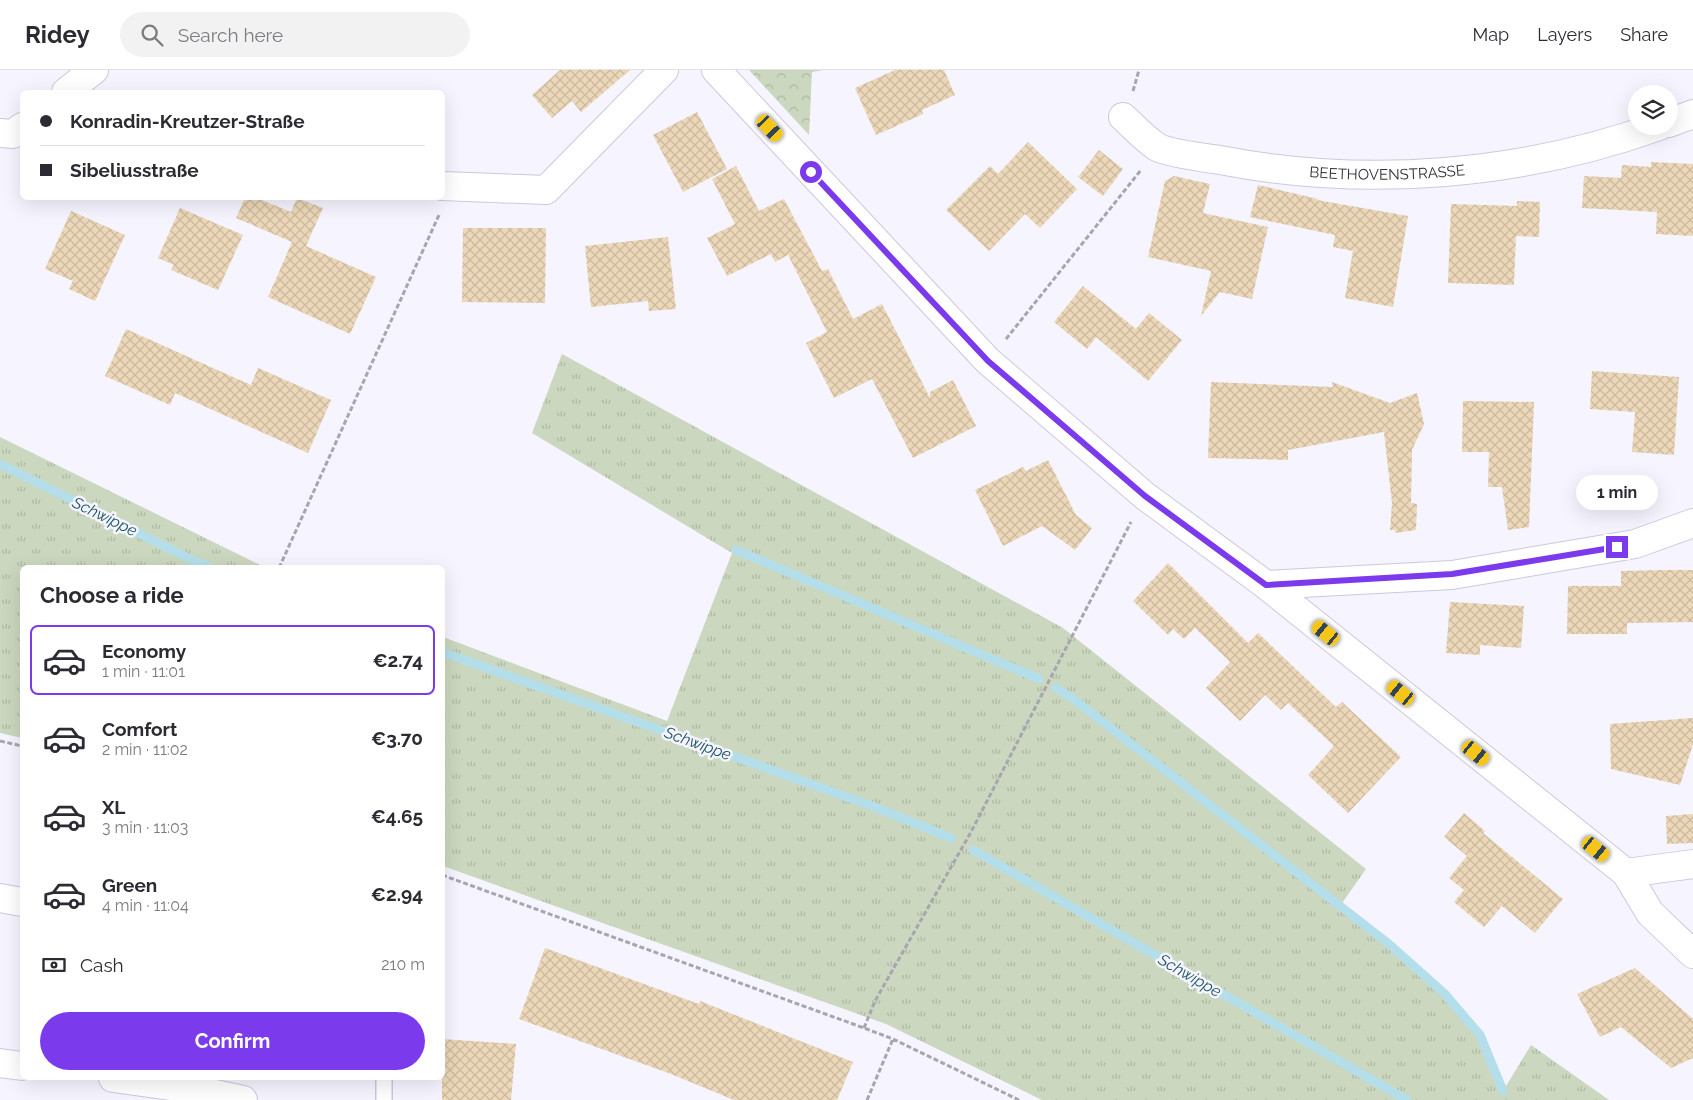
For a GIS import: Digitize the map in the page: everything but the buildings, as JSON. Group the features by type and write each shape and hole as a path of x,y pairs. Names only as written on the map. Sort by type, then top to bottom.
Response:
{"street":[{"path":"69,90 94,70"},
{"path":"447,187 546,190 664,70"},
{"path":"716,70 988,361 1145,496 1266,585 1626,873 1650,913 1693,954"},
{"path":"1678,120 1693,114"},
{"path":"1123,117 1158,148"},
{"name":"BEETHOVENSTRASSE","path":"1158,148 1262,168 1306,173 1412,175 1527,162 1635,135"},
{"path":"1266,585 1452,574 1635,544 1693,523"},
{"path":"1626,873 1693,864"},
{"path":"0,898 20,902"},
{"path":"0,1063 20,1066"},
{"path":"128,1080 187,1088 243,1100"}],"lane":[{"path":"384,1080 384,1100"}],"path":[{"path":"1135,84 1139,70"},
{"path":"1019,325 1158,148"},
{"path":"280,565 441,200"},
{"path":"864,1028 875,1001 971,832 1145,496"},
{"path":"0,741 20,746"},
{"path":"445,876 893,1039 1019,1100"},
{"path":"867,1100 893,1039"}],"green space":[{"path":"749,70 823,70 812,72 809,135"},
{"path":"562,354 1063,628 1366,869 1340,906 1432,981 1465,1015 1483,1040 1503,1091 1531,1045 1609,1100 1042,1100 886,1024 445,867 445,638 667,721 732,553 532,433"},
{"path":"0,437 260,565 20,565 20,738 0,733"}],"waterway":[{"name":"Schwippe","path":"0,464 204,565"},
{"path":"736,550 1039,679"},
{"name":"Schwippe","path":"445,653 872,806 951,838"},
{"path":"1056,688 1072,698 1389,944 1444,993 1480,1035 1503,1091"},
{"name":"Schwippe","path":"973,850 1407,1100"}],"route":[{"path":"811,172 988,361 1145,496 1266,585 1452,574 1617,547"}]}
